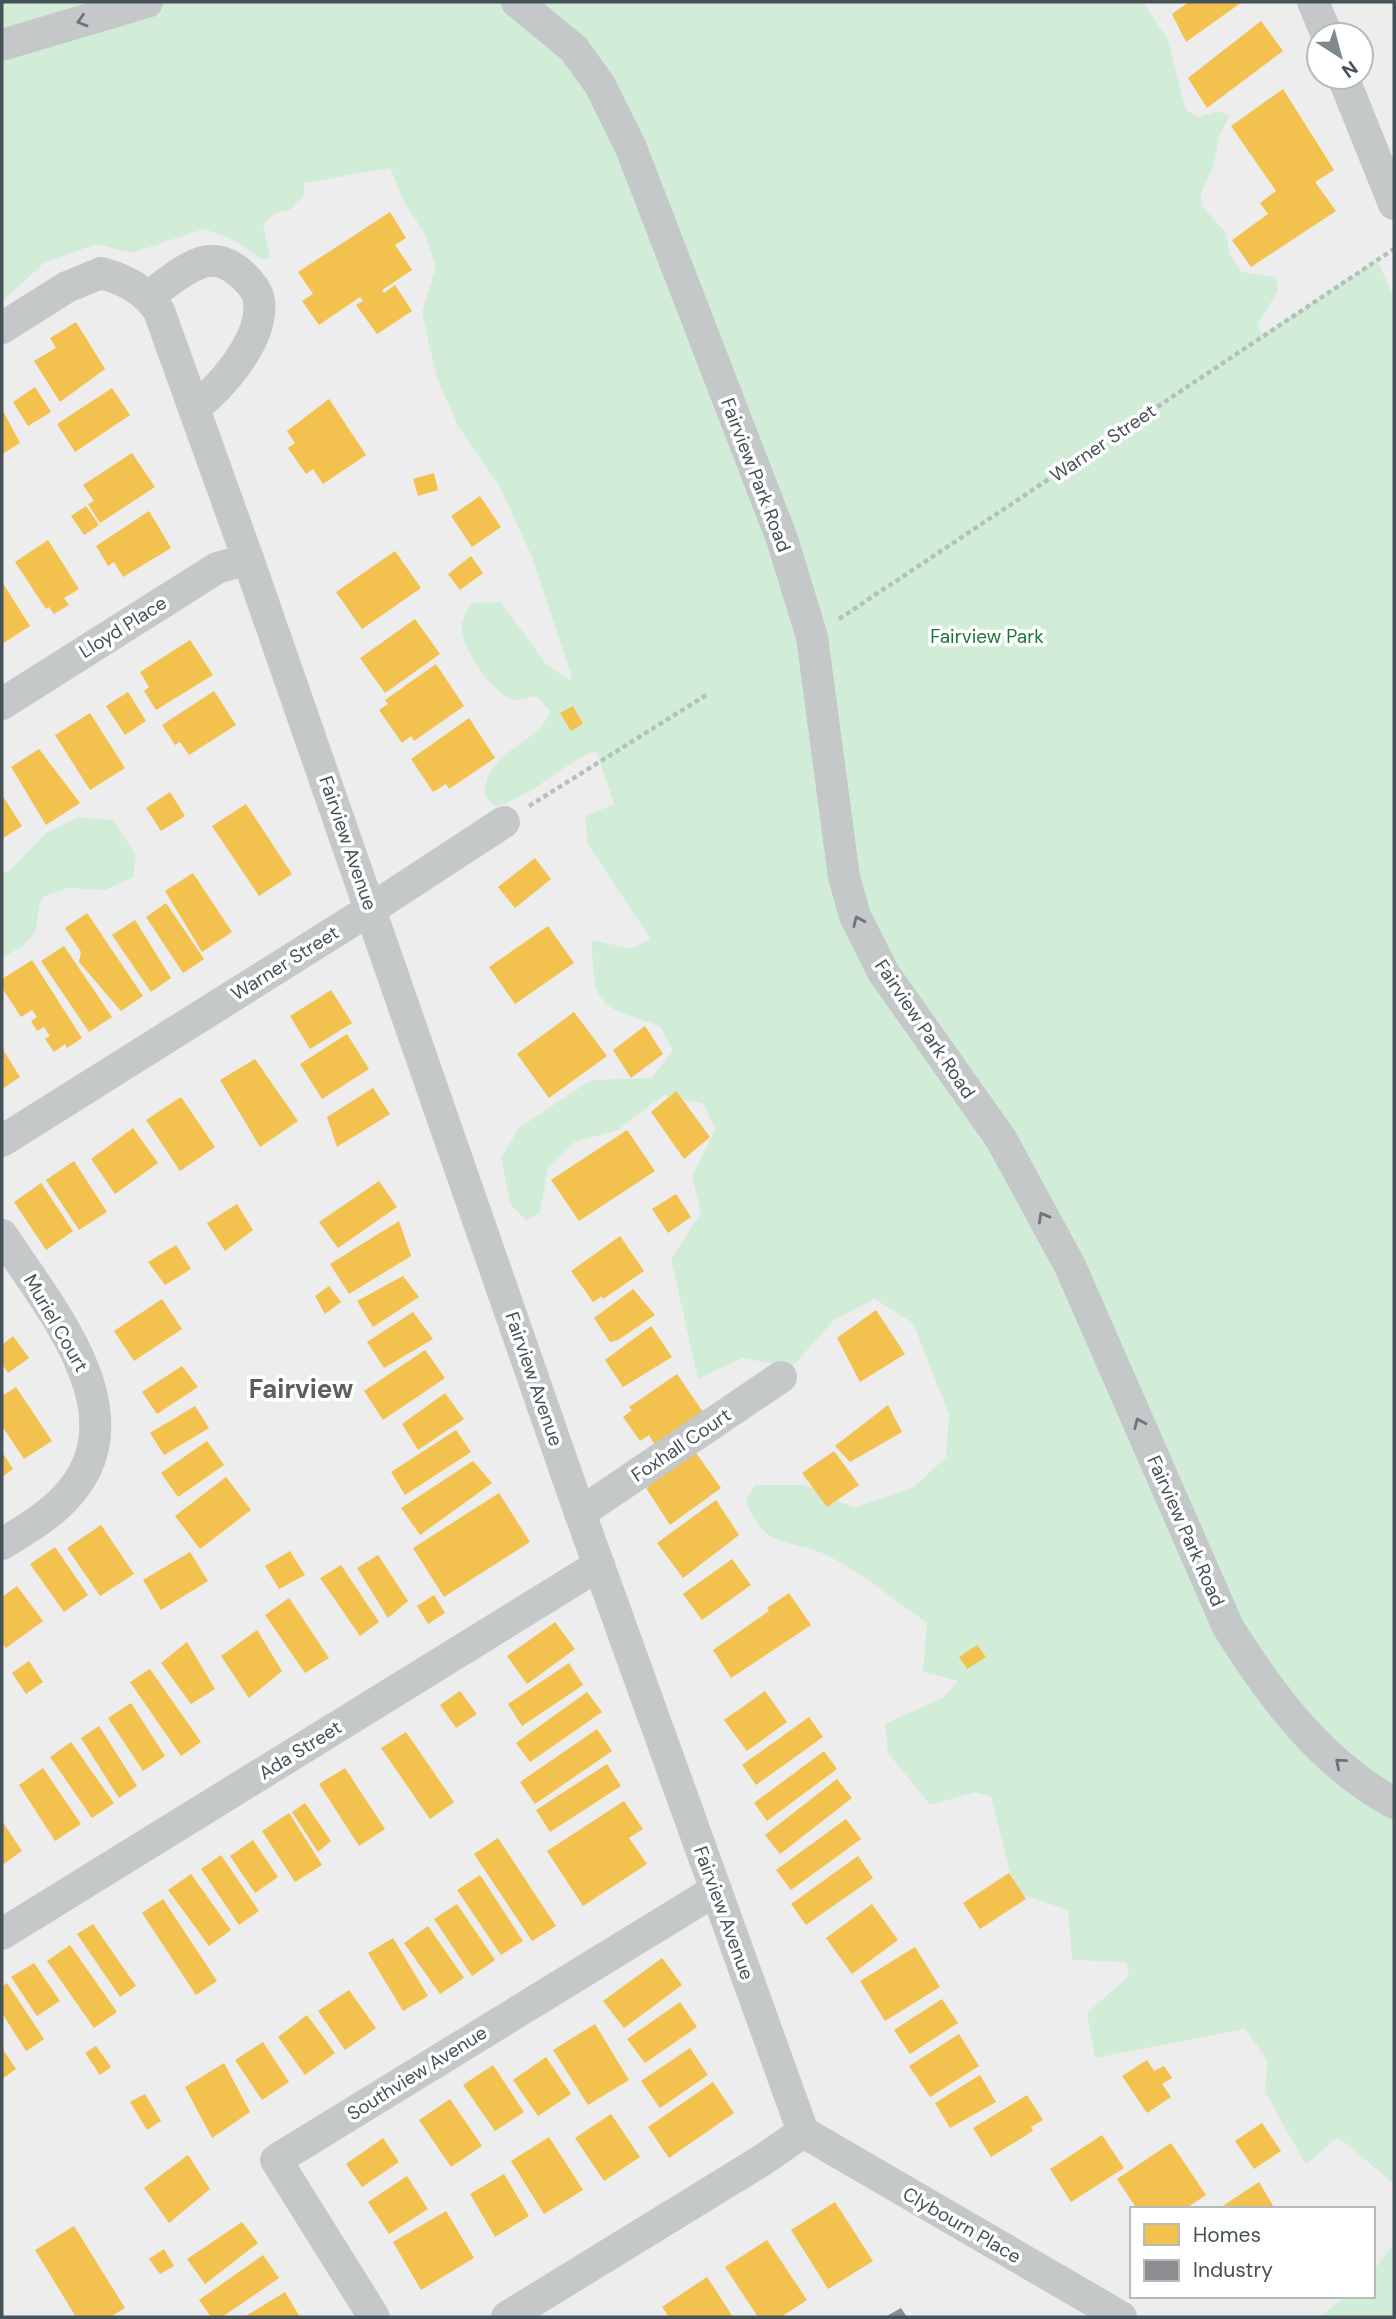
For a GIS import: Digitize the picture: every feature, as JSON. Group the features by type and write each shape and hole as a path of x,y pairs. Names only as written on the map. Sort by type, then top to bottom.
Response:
{"street":[{"path":"2,45 147,2"},
{"name":"Fairview Park Road","path":"517,2 574,49 600,85 631,148 782,539 812,637 844,877 855,916 883,972 1001,1139 1070,1266 1228,1628 1297,1725 1377,1794 1394,1803"},
{"path":"1313,2 1321,21"},
{"path":"1349,91 1394,205"},
{"path":"2,328 67,287 101,272 133,285 149,297 170,281 205,261 228,263 248,279 259,301 256,324 242,355 216,391 194,408"},
{"name":"Fairview Avenue","path":"149,297 159,311 248,559 580,1513 803,2132"},
{"name":"Lloyd Place","path":"2,704 217,568 248,559"},
{"name":"Warner Street","path":"2,1141 504,822"},
{"name":"Muriel Court","path":"2,1235 74,1348 89,1380 96,1426 91,1456 77,1484 56,1507 2,1544"},
{"name":"Foxhall Court","path":"580,1513 781,1377"},
{"name":"Ada Street","path":"2,1934 599,1565"},
{"name":"Southview Avenue","path":"374,2317 276,2160 716,1890"},
{"path":"507,2317 761,2161 803,2132"},
{"name":"Clybourn Place","path":"803,2132 1121,2317"}],"path":[{"name":"Warner Street","path":"812,637 1394,249"},
{"path":"504,822 708,694"}],"green space":[{"name":"Fairview Park","path":"2,2 1143,2 1168,40 1186,110 1198,117 1218,111 1230,116 1219,136 1214,165 1201,192 1202,206 1226,233 1230,255 1242,272 1276,277 1278,291 1257,325 1263,335 1377,260 1394,297 1394,2184 1338,2137 1306,2165 1265,2092 1267,2060 1245,2029 1095,2058 1087,2013 1129,1976 1126,1962 1072,1960 1068,1910 1015,1892 991,1797 975,1792 930,1805 888,1753 885,1724 944,1697 958,1681 923,1672 927,1623 834,1559 772,1537 754,1518 746,1501 755,1485 805,1485 854,1508 914,1487 946,1457 949,1415 913,1323 875,1299 834,1320 792,1367 742,1358 698,1379 671,1259 701,1212 692,1177 715,1130 704,1104 664,1095 618,1130 575,1142 548,1169 540,1212 527,1221 511,1205 501,1158 519,1128 591,1080 651,1078 673,1051 660,1026 612,1008 598,992 594,979 592,940 632,949 650,938 588,844 585,816 614,804 596,751 508,802 494,806 484,795 488,776 495,765 539,729 550,711 536,696 514,700 506,697 482,672 462,633 462,621 469,606 472,603 501,602 546,664 569,680 572,677 532,557 500,487 458,426 437,378 422,313 436,266 425,234 405,204 390,168 304,183 305,194 290,210 275,213 263,224 270,257 263,260 232,239 204,229 132,253 97,244 45,262 2,302"},
{"path":"79,817 113,820 136,855 133,877 105,890 68,888 45,896 40,902 35,933 24,945 2,958 2,874 10,870 46,833"},
{"path":"1394,2243 1394,2317 1319,2317 1343,2298 1375,2298 1375,2268"}],"building: Homes":[{"path":"1189,2 1242,2 1186,42 1172,14"},
{"path":"1261,21 1283,51 1207,108 1188,78"},
{"path":"1283,89 1334,170 1315,182 1336,211 1251,267 1232,240 1268,214 1260,203 1276,191 1231,126"},
{"path":"390,212 406,238 395,245 412,270 382,290 384,293 395,285 412,311 377,334 356,305 363,301 360,297 319,325 302,301 313,294 298,272"},
{"path":"76,322 105,369 60,402 34,361 56,348 50,338"},
{"path":"35,387 51,412 28,426 13,402"},
{"path":"112,388 130,415 75,452 57,424"},
{"path":"329,399 366,455 323,484 313,469 306,474 288,448 295,443 287,431"},
{"path":"2,409 20,443 2,454"},
{"path":"132,453 155,487 100,523 88,504 94,501 83,485"},
{"path":"434,473 438,490 418,496 413,479"},
{"path":"480,496 501,527 472,547 451,516"},
{"path":"86,506 99,525 84,535 71,516"},
{"path":"149,511 171,548 123,577 114,562 108,566 96,546"},
{"path":"48,540 79,589 64,598 69,605 54,614 49,607 46,609 15,562"},
{"path":"395,551 421,588 362,629 336,592"},
{"path":"471,556 483,573 460,590 448,574"},
{"path":"2,582 30,626 2,644"},
{"path":"415,619 440,654 385,693 360,658"},
{"path":"190,640 213,675 156,710 144,691 149,687 140,672"},
{"path":"436,664 464,706 414,741 411,736 402,743 379,710 388,704 385,700"},
{"path":"214,691 236,725 189,755 180,742 175,745 162,725"},
{"path":"128,692 146,721 125,735 106,706"},
{"path":"573,706 583,724 571,731 560,713"},
{"path":"90,713 125,768 90,790 55,735"},
{"path":"469,718 495,758 449,789 446,784 433,792 411,759"},
{"path":"39,749 80,803 46,825 11,767"},
{"path":"170,792 185,816 161,831 146,808"},
{"path":"2,795 22,826 2,839"},
{"path":"246,804 292,874 259,896 212,826"},
{"path":"535,858 551,879 515,908 498,887"},
{"path":"193,873 232,932 202,952 165,891"},
{"path":"166,903 204,959 183,973 146,917"},
{"path":"87,913 143,996 121,1011 79,962 81,952 65,928"},
{"path":"135,920 171,978 151,992 112,935"},
{"path":"548,926 574,963 515,1004 489,967"},
{"path":"64,946 112,1017 89,1032 41,961"},
{"path":"32,960 82,1038 67,1048 65,1044 54,1052 45,1039 50,1036 44,1027 37,1031 31,1021 37,1017 32,1010 21,1017 2,988 2,979"},
{"path":"331,990 352,1023 310,1049 290,1016"},
{"path":"574,1012 607,1056 549,1098 517,1054"},
{"path":"645,1026 663,1054 631,1078 613,1050"},
{"path":"347,1034 369,1069 322,1099 300,1064"},
{"path":"2,1048 20,1077 2,1089"},
{"path":"255,1059 298,1121 260,1147 220,1080"},
{"path":"373,1088 390,1114 337,1147 327,1117"},
{"path":"676,1091 710,1137 684,1159 651,1112"},
{"path":"181,1097 215,1147 180,1171 146,1120"},
{"path":"133,1128 158,1163 115,1194 91,1159"},
{"path":"627,1130 655,1171 579,1221 551,1180"},
{"path":"74,1161 107,1212 79,1230 46,1180"},
{"path":"379,1181 397,1207 338,1248 319,1222"},
{"path":"41,1183 73,1231 46,1250 14,1202"},
{"path":"676,1194 691,1217 668,1233 652,1209"},
{"path":"237,1204 253,1230 225,1251 207,1223"},
{"path":"399,1221 411,1256 349,1294 330,1264"},
{"path":"620,1236 644,1271 603,1299 602,1296 593,1302 571,1271"},
{"path":"176,1245 191,1269 165,1285 148,1262"},
{"path":"403,1276 419,1297 373,1327 357,1301"},
{"path":"329,1286 341,1302 325,1314 315,1296"},
{"path":"633,1289 655,1315 618,1340 610,1342 594,1318"},
{"path":"162,1299 182,1329 134,1361 114,1331"},
{"path":"876,1310 905,1354 860,1382 837,1338"},
{"path":"413,1312 433,1339 384,1368 367,1342"},
{"path":"651,1326 672,1357 623,1387 605,1360"},
{"path":"13,1336 29,1358 8,1373 2,1364 2,1345"},
{"path":"425,1350 445,1378 383,1420 364,1391"},
{"path":"182,1366 198,1387 157,1414 142,1392"},
{"path":"677,1374 703,1412 655,1445 649,1435 640,1441 623,1417 632,1410 629,1407"},
{"path":"16,1387 52,1441 24,1459 2,1426 2,1396"},
{"path":"445,1393 464,1419 418,1450 402,1424"},
{"path":"888,1405 902,1432 850,1462 835,1446"},
{"path":"195,1406 209,1428 164,1455 150,1433"},
{"path":"456,1430 471,1452 405,1495 391,1472"},
{"path":"207,1441 224,1465 178,1497 161,1473"},
{"path":"694,1450 721,1488 670,1525 646,1488"},
{"path":"834,1451 859,1485 827,1507 802,1473"},
{"path":"2,1452 13,1469 2,1477"},
{"path":"473,1461 492,1483 420,1535 401,1508"},
{"path":"226,1477 251,1510 200,1549 175,1516"},
{"path":"499,1493 530,1542 444,1597 413,1548"},
{"path":"716,1500 739,1535 683,1578 657,1543"},
{"path":"101,1525 134,1574 100,1596 67,1548"},
{"path":"55,1547 88,1595 64,1612 30,1564"},
{"path":"290,1551 305,1575 279,1589 265,1566"},
{"path":"190,1552 208,1581 161,1610 143,1580"},
{"path":"378,1555 408,1601 388,1618 357,1568"},
{"path":"732,1559 751,1585 702,1620 683,1594"},
{"path":"341,1565 379,1622 360,1636 320,1578"},
{"path":"17,1586 43,1621 6,1648 2,1643 2,1597"},
{"path":"789,1593 811,1625 731,1678 713,1650 769,1611 767,1608"},
{"path":"434,1595 445,1613 428,1624 417,1606"},
{"path":"289,1598 329,1658 305,1673 265,1615"},
{"path":"555,1622 575,1649 527,1684 507,1656"},
{"path":"257,1630 282,1671 249,1698 221,1656"},
{"path":"187,1642 215,1689 191,1704 161,1663"},
{"path":"977,1645 986,1657 967,1669 959,1657"},
{"path":"29,1661 43,1682 26,1694 12,1673"},
{"path":"569,1663 583,1685 522,1726 508,1704"},
{"path":"150,1669 201,1742 181,1756 130,1682"},
{"path":"460,1691 477,1714 456,1728 440,1705"},
{"path":"765,1691 787,1722 747,1751 724,1720"},
{"path":"587,1692 602,1712 530,1762 516,1743"},
{"path":"131,1703 165,1756 143,1771 108,1718"},
{"path":"809,1717 823,1737 756,1785 742,1765"},
{"path":"99,1726 137,1786 119,1798 81,1738"},
{"path":"597,1729 612,1751 535,1804 520,1782"},
{"path":"406,1732 454,1802 430,1819 381,1748"},
{"path":"71,1742 114,1803 92,1818 50,1757"},
{"path":"824,1751 837,1769 767,1821 754,1803"},
{"path":"607,1764 621,1786 550,1832 536,1810"},
{"path":"43,1768 81,1824 55,1841 19,1785"},
{"path":"345,1768 385,1829 359,1846 319,1784"},
{"path":"837,1779 852,1798 780,1854 765,1835"},
{"path":"624,1801 643,1829 629,1838 647,1864 583,1906 547,1851"},
{"path":"305,1803 331,1841 318,1852 292,1812"},
{"path":"289,1813 322,1865 295,1882 262,1831"},
{"path":"846,1819 861,1839 791,1890 776,1870"},
{"path":"2,1821 22,1851 2,1865"},
{"path":"498,1838 556,1926 532,1941 474,1854"},
{"path":"253,1840 278,1877 255,1893 230,1856"},
{"path":"221,1855 259,1911 239,1925 201,1869"},
{"path":"858,1856 873,1878 806,1925 791,1904"},
{"path":"1009,1873 1026,1899 980,1929 963,1903"},
{"path":"191,1874 231,1930 209,1946 168,1890"},
{"path":"480,1875 523,1941 501,1955 457,1890"},
{"path":"163,1899 217,1981 196,1995 142,1913"},
{"path":"457,1904 495,1960 472,1976 434,1919"},
{"path":"872,1904 898,1940 852,1974 826,1938"},
{"path":"93,1924 136,1986 120,1997 77,1934"},
{"path":"428,1926 464,1978 440,1994 404,1943"},
{"path":"393,1938 428,1996 403,2011 368,1953"},
{"path":"70,1945 117,2012 94,2028 47,1961"},
{"path":"915,1947 940,1987 885,2021 860,1981"},
{"path":"662,1958 682,1985 624,2028 603,2001"},
{"path":"34,1963 60,2001 37,2016 11,1977"},
{"path":"7,1983 44,2039 26,2051 2,2013 2,1987"},
{"path":"349,1990 376,2028 345,2050 318,2011"},
{"path":"942,1999 958,2023 910,2054 894,2030"},
{"path":"680,2002 697,2027 645,2063 627,2039"},
{"path":"307,2015 335,2053 305,2075 278,2037"},
{"path":"595,2024 629,2080 588,2105 553,2050"},
{"path":"959,2034 979,2066 930,2097 909,2066"},
{"path":"263,2042 289,2082 262,2100 235,2060"},
{"path":"96,2046 111,2067 100,2075 85,2053"},
{"path":"2,2048 16,2069 2,2079"},
{"path":"690,2048 708,2075 660,2108 641,2081"},
{"path":"546,2057 571,2094 538,2116 513,2080"},
{"path":"1147,2060 1154,2071 1164,2066 1172,2078 1162,2084 1171,2097 1147,2113 1122,2076"},
{"path":"224,2063 250,2112 212,2138 185,2087"},
{"path":"493,2065 524,2112 495,2131 463,2085"},
{"path":"980,2075 996,2102 950,2128 935,2103"},
{"path":"713,2082 734,2113 669,2158 648,2127"},
{"path":"145,2094 161,2121 147,2130 130,2102"},
{"path":"1027,2095 1043,2120 1031,2127 1033,2131 991,2157 973,2128"},
{"path":"450,2099 482,2146 451,2167 419,2120"},
{"path":"611,2114 640,2157 604,2181 575,2138"},
{"path":"1262,2123 1281,2151 1254,2169 1235,2141"},
{"path":"1102,2135 1124,2168 1071,2202 1050,2169"},
{"path":"549,2137 583,2190 544,2214 511,2161"},
{"path":"383,2138 399,2162 362,2187 346,2164"},
{"path":"1171,2143 1206,2195 1188,2207 1136,2207 1117,2179"},
{"path":"188,2155 210,2189 169,2223 144,2188"},
{"path":"504,2174 529,2216 495,2237 470,2194"},
{"path":"407,2176 428,2209 389,2234 368,2202"},
{"path":"1259,2182 1274,2207 1221,2207"},
{"path":"835,2202 873,2261 828,2289 791,2230"},
{"path":"446,2211 474,2258 421,2290 393,2242"},
{"path":"242,2222 258,2243 205,2284 187,2259"},
{"path":"74,2226 125,2308 110,2317 76,2317 35,2250"},
{"path":"767,2240 807,2300 781,2317 758,2317 725,2267"},
{"path":"164,2249 174,2266 160,2274 149,2259"},
{"path":"263,2255 279,2278 222,2317 211,2317 199,2300"},
{"path":"707,2277 733,2317 669,2317 662,2307"},
{"path":"285,2292 300,2317 244,2317"}],"building: Industry":[{"path":"901,2308 907,2317 885,2317"}],"district":[{"name":"Fairview","path":"301,1389"}]}
